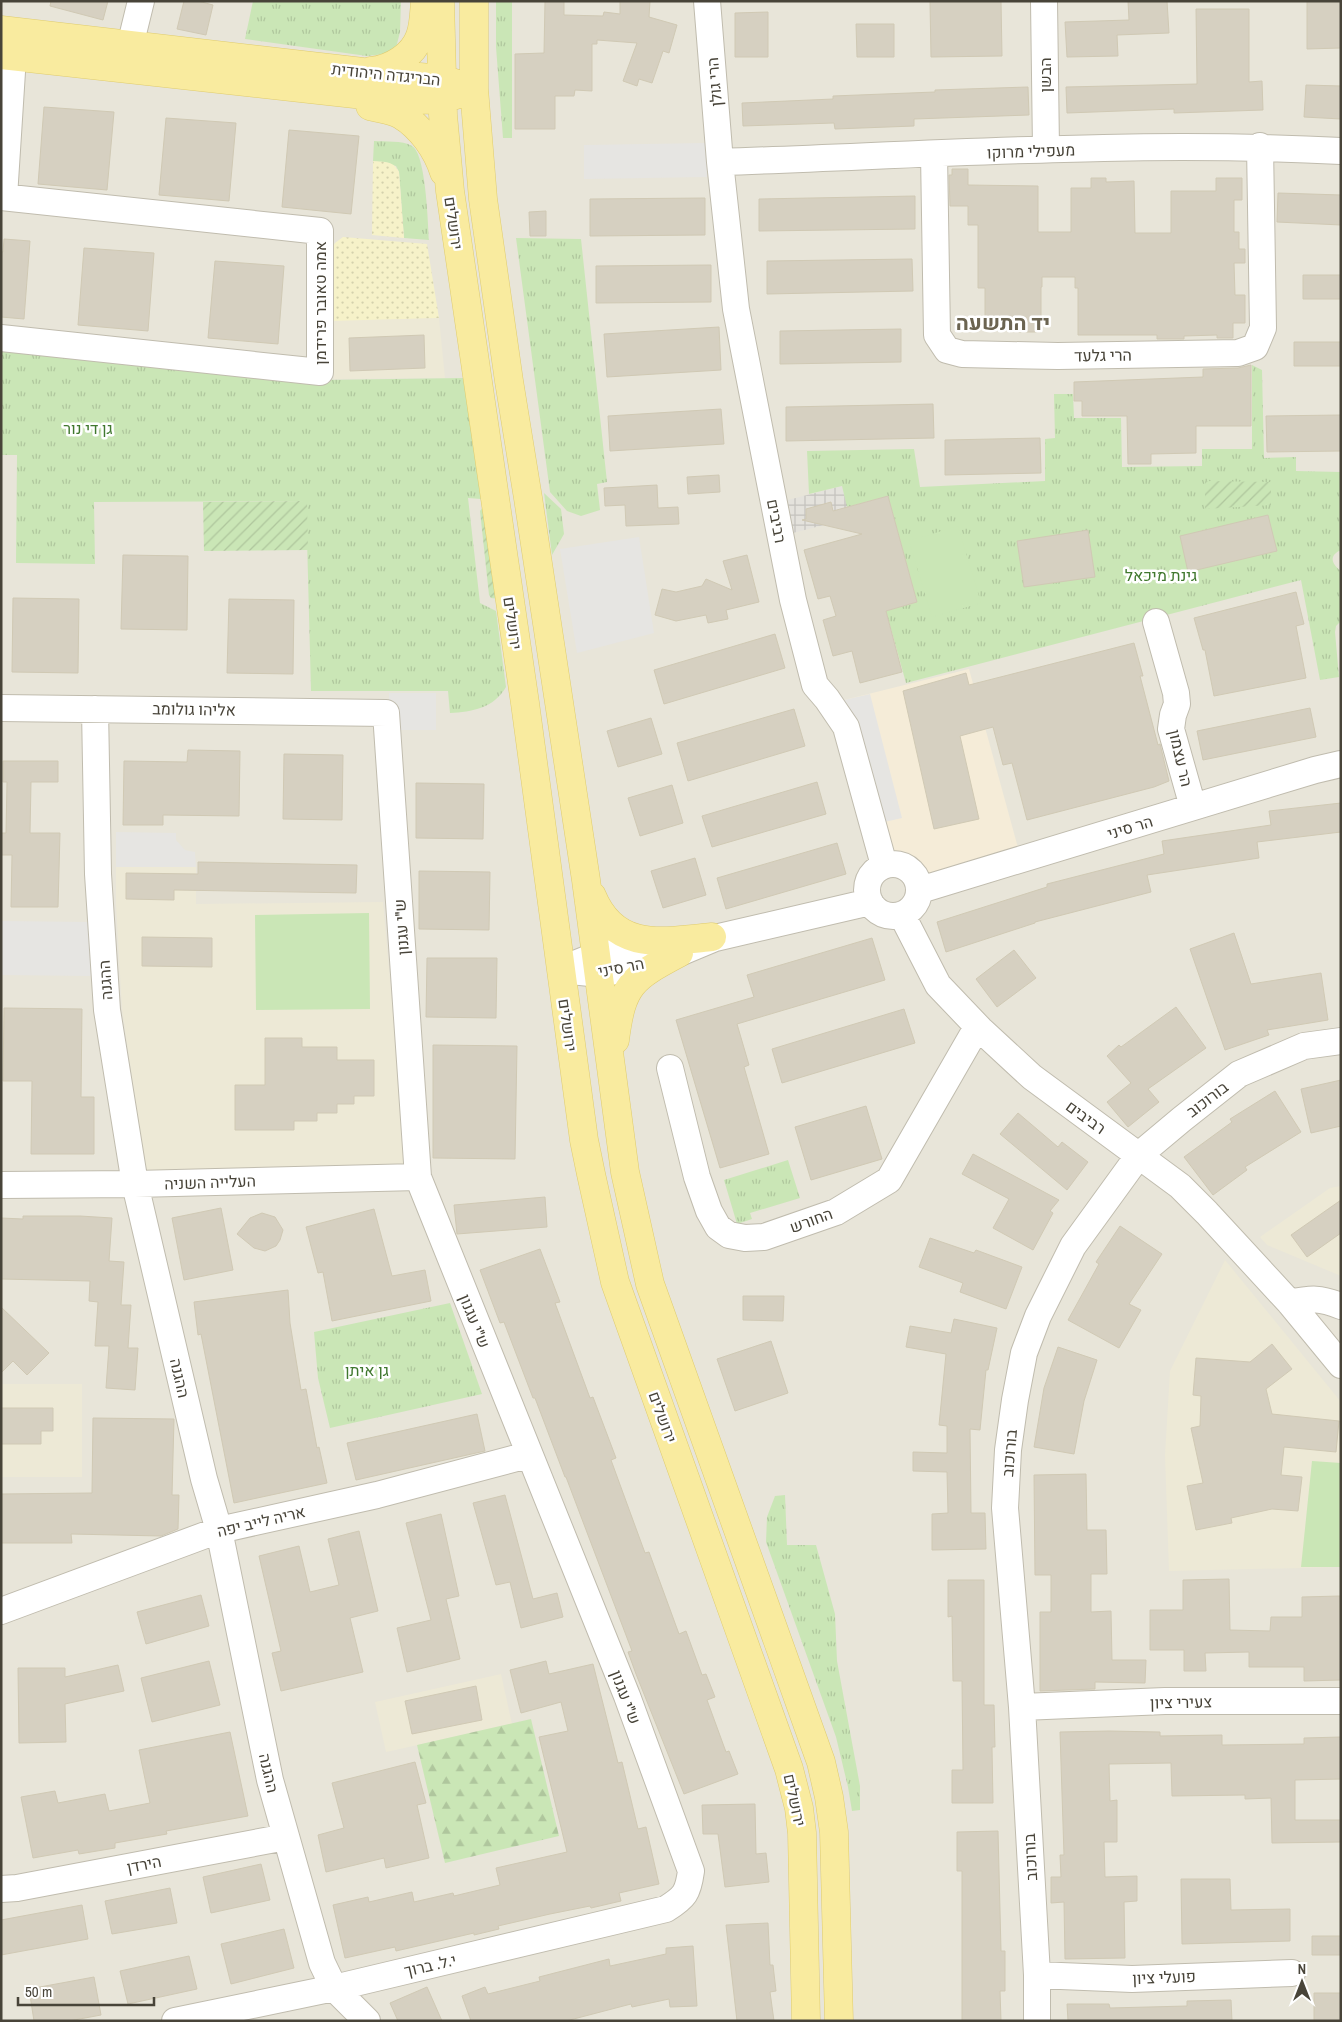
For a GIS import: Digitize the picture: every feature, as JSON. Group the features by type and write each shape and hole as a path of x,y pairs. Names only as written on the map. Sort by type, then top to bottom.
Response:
{"main road":[{"path":"363,72 389,67 410,51 419,38 425,1"},
{"name":"ירושלים","path":"440,1 442,89 450,191 525,703 584,1140 615,1282 786,1760 799,1808 802,1833 806,2021"},
{"name":"ירושלים","path":"474,1 474,89 483,199 509,381 586,880 612,1063 625,1172 650,1284 821,1762 830,1796 834,1832 839,2021"},
{"name":"הבריגדה היהודית","path":"1,30 363,72 442,89 474,89"},
{"name":"הבריגדה היהודית","path":"7,55 391,98 426,100 442,89"},
{"path":"226,79 368,106 400,115 416,127 431,145 441,162 450,191"},
{"path":"586,880 598,909 617,931 628,937 669,942 714,938"},
{"path":"612,1063 617,1022 630,986 645,971 679,953"}],"street":[{"path":"130,46 141,1"},
{"name":"הרי גולן","path":"707,1 720,162"},
{"name":"הבשן","path":"1044,1 1046,150"},
{"name":"אמה טאובר פרידמן","path":"1,338 320,372 320,231 3,197 7,55"},
{"name":"מעפילי מרוקו","path":"720,162 1046,150 1260,146 1341,151"},
{"name":"הרי גלעד","path":"934,154 937,336 947,350 962,354 1058,356 1238,353 1255,347 1263,328 1260,146"},
{"name":"רביבים","path":"720,162 736,309 793,600 815,685 846,727 884,865"},
{"name":"הר עצמון","path":"1156,622 1176,693 1177,704 1171,729 1193,808"},
{"name":"אליהו גולומב","path":"1,708 386,713"},
{"name":"ההגנה","path":"95,709 98,874 107,1010 135,1184 204,1478 219,1530 270,1780 322,1963 334,1988 367,2021"},
{"name":"ש\"י עגנון","path":"386,713 418,1177 528,1455 627,1696 690,1871 689,1886 682,1899"},
{"name":"הר סיני","path":"920,890 1315,770 1341,764"},
{"path":"884,865 901,865 908,868 918,882 920,890 919,898 915,905 902,915 887,916 880,913 870,902 867,894 868,885 876,870 884,865"},
{"name":"הר סיני","path":"598,964 870,902"},
{"name":"רביבים","path":"902,915 938,985 980,1029 1032,1078 1180,1186 1290,1303 1341,1366"},
{"name":"הר סיני","path":"561,970 679,953 714,938"},
{"name":"החורש","path":"670,1068 697,1177 708,1211 718,1227 729,1234 745,1238 764,1237 836,1212 889,1180 972,1036 980,1029"},
{"name":"בורוכוב","path":"1037,2021 1022,1707 1005,1508 1008,1450 1022,1362 1038,1316 1056,1275 1073,1246 1139,1155 1182,1118 1239,1074 1304,1046 1341,1041"},
{"name":"העלייה השניה","path":"1,1185 135,1184 418,1177"},
{"path":"1290,1303 1309,1298 1324,1300 1341,1306"},
{"name":"אריה לייב יפה","path":"1,1611 219,1530 377,1494 528,1455"},
{"name":"צעירי ציון","path":"1022,1707 1165,1701 1341,1701"},
{"name":"הירדן","path":"1,1889 17,1888 286,1837"},
{"name":"י.ל. ברוך","path":"175,2021 334,1988 666,1909 682,1899"},
{"name":"פועלי ציון","path":"1036,1975 1132,1979 1292,1973"}],"shaded area":[{"path":"1,1 1341,1 1341,2021 1,2021"},
{"path":"706,143 707,177 584,179 584,145"},
{"path":"439,318 445,378 334,379 332,321"},
{"path":"842,486 851,518 793,533 784,501"},
{"path":"639,537 654,633 577,653 560,549"},
{"path":"969,669 1020,855 922,883 918,872 912,865 903,861 890,860 844,700"},
{"path":"389,693 436,693 436,730 389,730"},
{"path":"870,694 902,818 880,823 844,700"},
{"path":"116,832 176,833 176,840 185,850 195,852 196,867 116,867"},
{"path":"116,867 196,867 196,904 383,902 407,1167 146,1171 122,1009 116,904"},
{"path":"1,921 91,922 91,976 1,975"},
{"path":"1341,1186 1341,1276 1267,1245 1260,1237 1330,1188"},
{"path":"1225,1260 1341,1402 1341,1567 1169,1571 1165,1455 1170,1371"},
{"path":"1,1384 82,1384 82,1477 1,1477"},
{"path":"501,1674 512,1724 386,1752 375,1702"}],"green space":[{"path":"253,1 401,1 400,32 396,48 384,54 367,56 245,39"},
{"path":"496,1 512,1 512,138 503,138 496,47"},
{"path":"374,141 408,144 417,152 423,175 429,240 404,238 399,172 396,166 373,161"},
{"path":"516,238 581,239 607,482 597,484 600,510 581,516 567,511 550,492"},
{"name":"גן די נור","path":"1,345 320,380 464,378 481,499 468,498 480,603 496,611 506,687 495,700 482,708 450,713 448,691 311,691 306,501 94,502 95,564 16,563 17,455 1,455"},
{"name":"גינת מיכאל","path":"1252,365 1262,370 1264,458 1296,457 1296,471 1341,472 1341,550 1333,557 1335,566 1341,571 1341,621 1336,626 1335,632 1339,677 1320,680 1301,580 906,683 886,611 917,602 888,496 847,507 842,486 809,494 807,451 914,449 920,487 1045,481 1045,439 1055,438 1054,394 1073,394 1074,418 1121,418 1122,467 1202,466 1202,449 1252,449"},
{"path":"1205,481 1271,482 1271,505 1205,509"},
{"path":"544,493 561,509 564,534 552,555"},
{"path":"307,501 308,550 204,551 203,502"},
{"path":"483,507 499,599 491,598 489,595 480,511"},
{"path":"958,526 981,603 932,617 909,541"},
{"path":"369,913 370,1009 256,1010 255,915"},
{"path":"788,1160 800,1198 750,1213 752,1219 737,1224 724,1180"},
{"name":"גן איתן","path":"450,1303 482,1394 330,1428 318,1378 314,1332"},
{"path":"1312,1461 1341,1463 1341,1567 1301,1567"},
{"path":"785,1495 787,1545 816,1545 835,1614 837,1661 860,1786 860,1810 852,1811 836,1737 766,1542 767,1517 775,1496"},
{"path":"531,1719 559,1836 445,1863 417,1745"}],"sand":[{"path":"373,161 392,164 399,172 404,238 372,235"},
{"path":"343,237 427,244 439,318 332,321 331,250 335,243"}],"building":[{"path":"51,1 108,1 103,20 50,6"},
{"path":"184,1 198,1 213,5 206,35 177,29"},
{"path":"545,1 564,1 564,15 603,16 604,12 620,14 620,1 650,1 649,17 677,25 669,53 663,51 652,83 639,79 637,86 623,81 637,43 597,40 597,44 592,44 592,91 575,90 574,96 555,96 555,129 515,129 515,54 544,53"},
{"path":"930,1 1001,1 1002,56 931,57"},
{"path":"1128,1 1167,1 1169,33 1117,35 1118,56 1067,57 1065,22 1129,20"},
{"path":"1307,1 1341,1 1341,48 1307,49"},
{"path":"1196,9 1249,9 1249,82 1262,81 1263,110 1174,113 1174,109 1067,113 1066,87 1197,84"},
{"path":"768,12 768,57 735,57 735,13"},
{"path":"856,24 894,24 894,57 857,57"},
{"path":"1306,85 1341,86 1341,119 1304,117"},
{"path":"1028,87 1029,115 914,119 914,126 835,129 834,123 743,126 742,103 833,99 833,96 935,92 935,90"},
{"path":"44,107 114,112 107,190 38,184"},
{"path":"166,118 236,123 229,201 159,195"},
{"path":"289,130 359,136 351,214 282,207"},
{"path":"952,169 968,169 968,185 1038,186 1038,232 1071,232 1071,188 1091,188 1091,178 1106,178 1106,182 1134,181 1135,233 1171,233 1171,191 1216,191 1216,178 1242,178 1242,200 1234,200 1234,232 1239,232 1239,249 1245,249 1245,263 1234,263 1235,295 1245,295 1245,323 1233,323 1233,338 1217,338 1217,335 1184,336 1184,339 1157,339 1157,335 1078,335 1078,288 1075,288 1075,277 1042,277 1041,332 1010,332 1010,325 985,325 985,288 978,288 978,225 968,225 968,206 950,206 949,175 952,175"},
{"path":"1278,193 1341,195 1341,225 1277,222"},
{"path":"915,196 915,229 759,231 759,199"},
{"path":"705,198 705,235 590,236 590,199"},
{"path":"546,211 546,236 530,236 529,212"},
{"path":"4,239 30,241 24,319 1,317 1,252 3,252"},
{"path":"84,248 154,253 148,331 78,325"},
{"path":"912,259 913,291 767,294 767,261"},
{"path":"215,261 284,266 278,344 208,338"},
{"path":"711,265 711,302 596,303 596,266"},
{"path":"1303,275 1341,275 1341,299 1303,299"},
{"path":"719,327 721,370 607,377 604,334"},
{"path":"901,329 901,362 780,364 780,331"},
{"path":"424,335 425,368 350,371 349,338"},
{"path":"1294,342 1341,342 1341,366 1294,366"},
{"path":"1251,365 1251,426 1196,426 1196,453 1151,454 1151,464 1128,464 1127,416 1082,416 1082,401 1074,401 1074,382 1203,377 1203,369 1238,368"},
{"path":"933,404 934,438 786,441 786,407"},
{"path":"721,409 724,444 610,451 608,416"},
{"path":"1341,415 1341,451 1267,452 1266,416"},
{"path":"1040,438 1041,473 945,475 945,440"},
{"path":"719,475 720,492 688,494 687,477"},
{"path":"657,485 658,508 678,507 679,524 626,526 625,505 605,506 604,488"},
{"path":"888,496 917,602 886,611 902,672 860,683 852,651 833,656 823,620 836,616 830,596 818,599 804,550 862,534 802,520 806,519 806,509 831,502 833,511"},
{"path":"1268,515 1277,551 1188,572 1180,536"},
{"path":"1088,530 1095,577 1024,587 1017,541"},
{"path":"123,555 188,556 187,630 121,629"},
{"path":"747,555 759,602 726,610 728,619 708,623 706,615 676,621 655,615 662,589 676,592 702,586 706,579 732,590 723,561"},
{"path":"1296,592 1304,624 1296,626 1306,678 1214,696 1205,650 1203,650 1194,618"},
{"path":"13,598 79,599 78,673 12,672"},
{"path":"229,599 294,600 293,674 227,673"},
{"path":"775,634 785,668 664,704 654,670"},
{"path":"1134,643 1143,676 1140,676 1169,781 1154,787 1027,820 1012,763 1003,765 993,727 960,736 979,819 934,829 903,691 966,673 969,685"},
{"path":"1310,708 1316,737 1203,760 1197,731"},
{"path":"794,709 805,746 688,781 677,743"},
{"path":"651,718 662,754 618,767 607,731"},
{"path":"188,750 240,751 239,816 163,815 163,825 123,825 124,761 187,762"},
{"path":"284,754 343,755 342,820 283,819"},
{"path":"3,761 58,761 58,782 31,782 30,833 60,833 58,907 11,907 12,855 1,855 1,833 6,833 7,782 3,782"},
{"path":"817,782 826,814 712,847 702,816"},
{"path":"416,783 484,784 483,839 416,838"},
{"path":"672,785 683,823 640,836 628,798"},
{"path":"1341,803 1341,832 1257,842 1259,858 1147,875 1151,892 1035,922 946,952 937,922 1047,887 1047,884 1164,854 1162,841 1271,825 1269,811"},
{"path":"837,843 846,874 726,909 717,878"},
{"path":"695,858 706,895 663,908 651,871"},
{"path":"198,862 357,865 356,893 174,890 174,900 126,899 126,873 198,874"},
{"path":"419,871 490,872 489,930 419,929"},
{"path":"1234,933 1251,984 1321,973 1328,1020 1267,1030 1269,1035 1225,1050 1190,949"},
{"path":"142,937 212,938 212,967 142,966"},
{"path":"872,938 885,980 737,1024 749,1065 744,1067 769,1154 720,1168 676,1020 754,997 747,975"},
{"path":"1014,950 1036,978 997,1007 976,979"},
{"path":"427,958 497,958 496,1018 426,1017"},
{"path":"1176,1007 1206,1048 1148,1089 1159,1102 1128,1127 1107,1102 1131,1083 1107,1056 1119,1045 1121,1047"},
{"path":"4,1008 82,1009 81,1097 94,1097 94,1154 31,1154 32,1081 3,1081"},
{"path":"904,1009 915,1043 782,1083 772,1049"},
{"path":"265,1038 302,1038 302,1047 337,1047 337,1060 374,1060 374,1096 354,1096 354,1104 337,1104 337,1113 317,1113 317,1121 294,1121 294,1130 235,1130 235,1085 265,1085"},
{"path":"433,1045 517,1046 515,1159 433,1158"},
{"path":"1341,1080 1341,1126 1311,1133 1301,1089"},
{"path":"1275,1091 1301,1132 1245,1167 1247,1170 1213,1195 1184,1157 1232,1122 1230,1119"},
{"path":"866,1106 882,1159 811,1180 795,1127"},
{"path":"1018,1113 1058,1147 1062,1142 1088,1162 1067,1190 1000,1134"},
{"path":"973,1154 1059,1200 1050,1211 1053,1213 1033,1250 993,1228 1009,1199 962,1174"},
{"path":"545,1197 547,1227 457,1234 454,1205"},
{"path":"1341,1200 1341,1233 1307,1257 1291,1235"},
{"path":"221,1208 233,1270 184,1280 172,1218"},
{"path":"374,1209 392,1276 425,1270 431,1301 332,1321 323,1272 318,1273 306,1227"},
{"path":"262,1213 275,1217 283,1230 276,1246 265,1251 254,1248 237,1234 250,1218"},
{"path":"23,1216 112,1218 109,1261 124,1262 121,1305 131,1305 128,1348 138,1348 135,1390 106,1388 109,1346 95,1346 98,1302 89,1301 90,1281 1,1279 1,1218 23,1219"},
{"path":"1120,1226 1162,1254 1129,1304 1141,1310 1119,1348 1068,1320 1099,1264 1096,1262"},
{"path":"930,1238 974,1253 976,1250 1022,1267 1006,1309 960,1292 963,1283 919,1267"},
{"path":"540,1249 560,1302 555,1303 590,1398 593,1397 616,1458 611,1460 645,1553 649,1552 679,1634 686,1631 702,1675 706,1674 715,1697 707,1700 726,1752 729,1751 738,1774 684,1794 636,1674 628,1652 632,1651 566,1477 504,1322 500,1323 480,1270"},
{"path":"288,1290 290,1323 301,1390 306,1389 317,1448 319,1447 327,1483 234,1503 201,1334 198,1335 194,1302"},
{"path":"743,1296 784,1296 783,1321 743,1320"},
{"path":"1,1307 49,1353 27,1375 13,1361 1,1373"},
{"path":"954,1319 997,1328 988,1370 986,1370 980,1430 970,1429 971,1513 985,1513 986,1549 932,1550 932,1514 948,1513 947,1472 913,1471 913,1452 947,1453 947,1426 939,1425 946,1354 906,1347 910,1326 951,1333"},
{"path":"771,1341 788,1393 735,1411 717,1359"},
{"path":"1272,1344 1292,1369 1266,1389 1272,1414 1339,1421 1336,1452 1284,1447 1281,1475 1302,1477 1298,1511 1272,1509 1231,1518 1232,1523 1196,1530 1187,1486 1203,1483 1191,1428 1200,1426 1201,1396 1193,1395 1196,1358 1250,1362"},
{"path":"1058,1347 1097,1360 1084,1401 1074,1454 1034,1447 1044,1388"},
{"path":"1,1408 53,1408 53,1431 41,1431 41,1444 1,1444"},
{"path":"477,1414 485,1451 356,1480 347,1443"},
{"path":"93,1418 174,1419 172,1495 179,1495 178,1529 161,1536 71,1534 72,1543 1,1543 1,1494 92,1493"},
{"path":"1086,1474 1087,1530 1106,1530 1107,1574 1091,1574 1091,1612 1111,1611 1112,1660 1146,1660 1145,1683 1095,1682 1095,1689 1040,1691 1040,1612 1051,1612 1051,1575 1035,1575 1034,1475"},
{"path":"505,1495 533,1599 557,1593 563,1617 521,1628 510,1582 496,1585 473,1503"},
{"path":"441,1514 459,1596 446,1599 460,1659 407,1672 397,1628 431,1620 406,1523"},
{"path":"359,1531 378,1611 350,1618 363,1672 281,1691 272,1653 281,1651 259,1556 299,1546 310,1592 339,1585 328,1539"},
{"path":"1229,1579 1230,1630 1270,1631 1271,1617 1302,1617 1302,1597 1340,1596 1341,1680 1304,1681 1304,1667 1249,1667 1249,1652 1205,1653 1206,1671 1184,1671 1184,1650 1150,1650 1150,1610 1183,1610 1183,1580"},
{"path":"948,1580 984,1580 984,1705 994,1705 995,1747 992,1747 993,1803 952,1803 952,1770 963,1770 962,1681 953,1681 952,1616 948,1617"},
{"path":"201,1595 209,1626 146,1644 137,1612"},
{"path":"209,1661 220,1705 152,1722 141,1678"},
{"path":"546,1661 549,1674 593,1664 618,1763 622,1762 638,1829 646,1827 659,1884 619,1893 621,1901 498,1926 499,1929 474,1935 474,1933 396,1951 395,1947 345,1958 333,1905 368,1897 369,1902 412,1892 414,1902 453,1893 454,1896 500,1885 496,1868 567,1852 539,1737 568,1731 561,1702 521,1713 510,1670"},
{"path":"118,1665 124,1691 65,1704 66,1742 19,1743 18,1668 65,1668 65,1677"},
{"path":"476,1686 482,1720 412,1734 405,1701"},
{"path":"230,1732 248,1816 166,1831 167,1834 115,1843 115,1848 79,1854 78,1850 33,1858 21,1797 55,1791 58,1803 105,1794 109,1811 150,1803 139,1750"},
{"path":"1060,1732 1160,1732 1160,1736 1222,1735 1222,1745 1304,1744 1304,1738 1341,1737 1341,1779 1295,1780 1295,1820 1341,1820 1341,1842 1272,1843 1271,1798 1245,1799 1245,1795 1172,1796 1171,1763 1109,1764 1110,1801 1117,1800 1117,1842 1104,1842 1105,1877 1137,1876 1137,1901 1124,1902 1125,1958 1065,1959 1064,1902 1051,1903 1051,1877 1061,1877 1060,1855 1064,1855"},
{"path":"415,1762 426,1803 417,1805 429,1858 386,1868 384,1858 326,1872 318,1835 344,1828 332,1783"},
{"path":"755,1804 756,1854 766,1853 769,1882 725,1887 718,1834 703,1834 702,1805"},
{"path":"998,1831 1001,1951 1005,1951 1005,1991 1000,1991 1001,2021 962,2021 962,1871 957,1871 957,1832"},
{"path":"261,1864 270,1900 211,1913 203,1877"},
{"path":"1181,1879 1230,1879 1231,1910 1290,1909 1290,1941 1182,1944"},
{"path":"170,1888 177,1923 112,1934 105,1901"},
{"path":"82,1905 88,1939 1,1955 1,1920"},
{"path":"768,1923 770,1965 773,1965 776,1991 770,1992 774,2021 737,2021 726,1925"},
{"path":"284,1929 294,1968 231,1984 221,1944"},
{"path":"1312,1936 1341,1936 1341,1955 1312,1955"},
{"path":"693,1946 697,2006 670,2007 669,1999 632,2007 631,2004 566,2021 471,2021 462,1996 485,1987 488,1994 540,1981 539,1977 609,1959 610,1966 666,1954 666,1948"},
{"path":"189,1956 197,1989 128,2004 120,1971"},
{"path":"94,1977 101,2015 69,2021 34,2021 29,1989"},
{"path":"427,1987 442,2021 398,2021 390,2003"},
{"path":"1314,1993 1341,1993 1341,2021 1314,2021"},
{"path":"1231,2000 1232,2021 1068,2021 1067,2004 1109,2004 1110,2008 1187,2006 1187,2001"}],"district":[{"name":"יד התשעה","path":"1003,322"}]}
